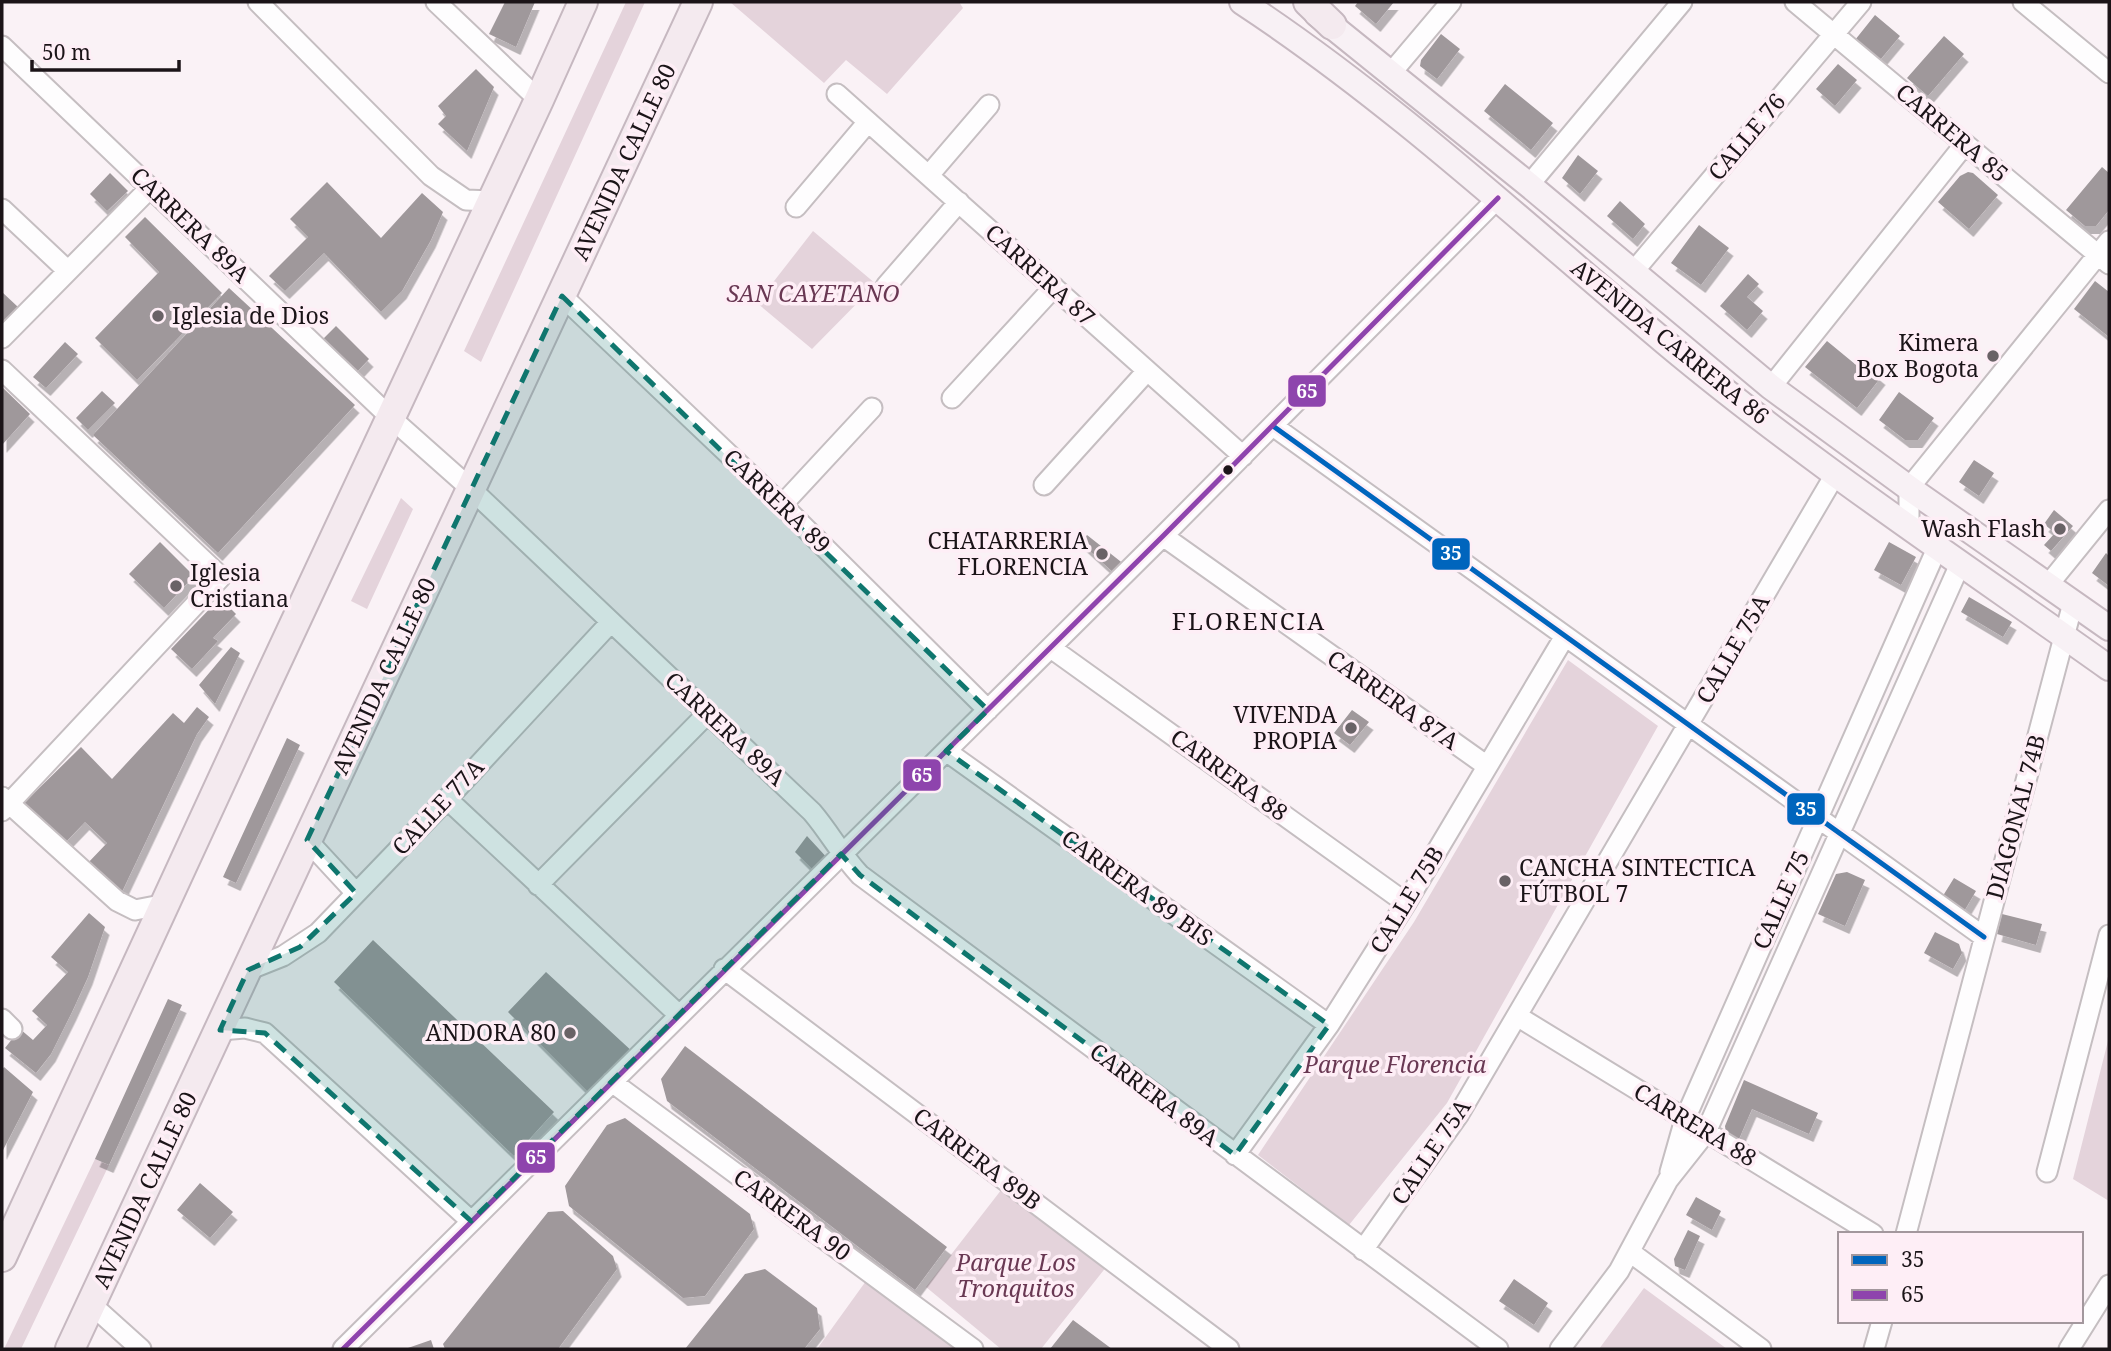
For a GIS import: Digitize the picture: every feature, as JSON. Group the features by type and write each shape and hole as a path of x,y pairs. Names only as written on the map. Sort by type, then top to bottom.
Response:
{"highway":[{"path":"6,1238 166,904 583,2"},
{"name":"AVENIDA CALLE 80","path":"70,1349 698,2"},
{"path":"1308,2 1332,25"}],"main road":[{"name":"AVENIDA CARRERA 86","path":"1242,2 1305,43 1498,198 1666,342 1836,473 2109,668"},
{"name":"AVENIDA CARRERA 86","path":"1299,2 1332,25 1529,185 1771,387 1909,488 2109,628"}],"street":[{"path":"258,2 431,176 466,200 492,201"},
{"path":"436,2 539,100"},
{"path":"1391,73 1451,2"},
{"path":"1529,185 1682,2"},
{"name":"CARRERA 85","path":"1795,2 1965,144 2105,253"},
{"name":"CALLE 76","path":"1633,272 1861,2"},
{"path":"2023,2 2109,74"},
{"name":"CARRERA 89A","path":"2,46 391,418 471,489 812,812 827,830 841,854 860,875 1498,1349"},
{"name":"CARRERA 87","path":"837,94 1243,456"},
{"path":"929,175 989,105"},
{"path":"796,207 868,121"},
{"path":"1771,387 1965,144"},
{"path":"2,338 150,188"},
{"path":"343,1349 1051,648 1498,198"},
{"path":"886,286 959,202"},
{"path":"2,209 68,271"},
{"path":"1909,525 1909,488 2105,253"},
{"path":"952,398 1054,287"},
{"name":"CARRERA 89","path":"562,296 782,505 988,710"},
{"path":"2,370 221,577 4,804 125,907 135,910 166,904"},
{"path":"1044,485 1147,370"},
{"path":"782,505 872,408"},
{"path":"1273,426 1984,937"},
{"name":"CALLE 75A","path":"1363,1250 1459,1114 1836,473"},
{"path":"2048,585 2109,510"},
{"name":"CARRERA 87A","path":"1163,536 1487,766"},
{"name":"CALLE 75","path":"1668,1180 1685,1119 1938,546"},
{"name":"CALLE 75","path":"1560,1349 1630,1252 1668,1180 1706,1132 1961,562"},
{"name":"DIAGONAL 74B","path":"1907,1232 2073,603"},
{"name":"CALLE 77A","path":"248,970 300,947 318,933 611,622"},
{"name":"CALLE 75B","path":"1235,1155 1329,1025 1406,903 1565,636"},
{"name":"CARRERA 88","path":"1051,648 1406,903"},
{"path":"538,885 708,713"},
{"name":"CARRERA 89 BIS","path":"946,751 1329,1025"},
{"path":"447,799 678,1016"},
{"path":"307,840 356,893"},
{"path":"2047,1172 2109,935"},
{"name":"CARRERA 89B","path":"724,969 1229,1349"},
{"name":"CARRERA 88","path":"1517,1016 1870,1232"},
{"path":"220,1030 245,1028 265,1033 471,1221"},
{"name":"CARRERA 90","path":"611,1082 973,1349"},
{"path":"1630,1252 1761,1349"},
{"path":"2069,1349 2102,1312 2109,1285"},
{"path":"92,1305 141,1349"},
{"path":"1874,1349 1881,1323"}],"highlighted area":[{"path":"562,296 988,710 946,751 1329,1025 1235,1155 860,875 841,854 471,1221 265,1033 220,1030 248,970 300,947 356,893 307,840"}],"green space":[{"path":"626,2 645,2 481,362 464,351"},
{"path":"730,2 959,2 963,8 887,94 846,60 824,83"},
{"name":"SAN CAYETANO","path":"813,231 876,284 812,349 757,303"},
{"path":"401,498 413,509 367,609 351,601"},
{"name":"Parque Florencia","path":"1568,660 1658,726 1447,1103 1349,1225 1258,1155 1414,922"},
{"path":"2109,1037 2109,1201 2073,1179"},
{"path":"95,1159 109,1165 21,1349 4,1349"},
{"name":"Parque Los Tronquitos","path":"1005,1185 1107,1266 1041,1349 1001,1349 926,1287"},
{"path":"866,1281 957,1349 817,1349"},
{"path":"1644,1288 1727,1349 1599,1349"}],"building":[{"path":"505,2 535,2 516,47 489,34"},
{"path":"1358,2 1394,2 1376,24 1355,6"},
{"path":"1875,15 1900,36 1880,60 1855,40"},
{"path":"1441,34 1460,49 1437,79 1420,66 1421,60"},
{"path":"1944,36 1964,54 1928,96 1907,78"},
{"path":"1838,64 1857,80 1835,106 1816,89"},
{"path":"476,69 494,87 467,151 438,124 446,116 438,106"},
{"path":"1505,84 1553,123 1531,150 1484,111"},
{"path":"1578,155 1598,171 1580,194 1562,178"},
{"path":"2102,167 2109,173 2109,210 2096,226 2085,226 2066,210"},
{"path":"110,173 128,191 107,211 90,194"},
{"path":"1973,173 1998,195 1969,229 1938,202 1960,176"},
{"path":"327,182 381,238 422,193 443,212 431,240 402,291 381,312 324,253 285,291 269,276 308,237 290,219"},
{"path":"1620,201 1645,224 1633,239 1607,216"},
{"name":"Iglesia de Dios","path":"145,217 222,293 137,380 95,338 159,272 125,237"},
{"path":"1699,225 1729,248 1701,285 1671,263"},
{"path":"1748,274 1759,284 1747,297 1763,311 1747,330 1720,306"},
{"path":"2095,281 2109,292 2109,337 2074,309"},
{"path":"229,288 355,405 218,553 93,435"},
{"path":"2,292 18,307 2,324"},
{"path":"336,326 369,359 355,374 321,341"},
{"path":"1827,341 1861,369 1865,364 1881,377 1857,408 1805,367"},
{"path":"65,342 78,354 46,388 33,377"},
{"path":"2,387 30,414 2,445"},
{"path":"102,391 115,403 88,430 76,418"},
{"path":"1899,392 1934,418 1918,440 1905,440 1879,420"},
{"path":"1974,460 1994,473 1979,496 1959,482"},
{"name":"Wash Flash","path":"2054,510 2073,526 2051,551 2044,545 2055,533 2044,524"},
{"name":"CHATARRERIA FLORENCIA","path":"1087,535 1125,565 1115,574 1081,543"},
{"path":"160,542 194,576 164,608 129,574"},
{"path":"1889,542 1916,557 1901,585 1874,570"},
{"path":"2106,553 2109,556 2109,586 2092,573"},
{"path":"1969,597 2012,622 2003,637 1961,612"},
{"path":"220,598 236,614 213,638 218,641 192,669 171,649"},
{"path":"231,647 240,653 215,704 199,685"},
{"path":"197,707 209,717 197,734 119,898 86,865 107,843 85,822 62,846 22,805 81,747 112,779 173,713 184,723"},
{"name":"VIVENDA PROPIA","path":"1352,710 1369,722 1350,745 1334,733"},
{"path":"287,738 300,745 236,883 223,877"},
{"path":"807,836 830,861 817,874 795,852"},
{"path":"1847,872 1865,880 1845,926 1818,914 1836,874"},
{"path":"1954,878 1976,891 1963,913 1941,899"},
{"path":"89,913 105,927 88,977 72,1012 51,1054 36,1073 5,1048 20,1029 33,1040 47,1025 32,1011 68,972 51,957"},
{"path":"2002,914 2042,924 2036,945 1997,934"},
{"path":"1935,932 1959,944 1962,953 1953,969 1924,953"},
{"path":"373,940 554,1112 514,1156 334,982"},
{"name":"ANDORA 80","path":"546,972 634,1053 592,1096 508,1012"},
{"path":"168,999 182,1005 109,1165 95,1159"},
{"path":"685,1046 947,1247 915,1290 667,1101 661,1079"},
{"path":"4,1067 33,1092 2,1152 2,1070"},
{"path":"1744,1080 1818,1113 1809,1134 1752,1109 1739,1139 1726,1134 1725,1126"},
{"path":"625,1118 750,1214 754,1229 705,1296 683,1298 569,1206 565,1186 607,1125"},
{"path":"200,1183 233,1212 210,1238 177,1210"},
{"path":"1696,1197 1721,1211 1712,1230 1686,1215"},
{"path":"563,1211 613,1256 617,1269 558,1349 445,1349 443,1344 548,1212"},
{"path":"1688,1230 1700,1236 1685,1270 1675,1266 1674,1259"},
{"path":"765,1269 817,1308 820,1329 804,1349 685,1349 745,1274"},
{"path":"1514,1279 1548,1303 1534,1325 1499,1301"},
{"path":"1073,1320 1112,1349 1050,1349"},
{"path":"431,1340 434,1349 405,1349"}],"transit line":[{"name":"65","path":"343,1349 1163,536 1498,198"},
{"name":"35","path":"1273,426 1984,937"}],"place":[{"name":"Iglesia de Dios","path":"158,316"},
{"name":"Kimera Box Bogota","path":"1993,356"},
{"name":"Wash Flash","path":"2060,529"},
{"name":"CHATARRERIA FLORENCIA","path":"1102,554"},
{"name":"Iglesia Cristiana","path":"176,586"},
{"name":"VIVENDA PROPIA","path":"1351,728"},
{"name":"CANCHA SINTECTICA FÚTBOL 7","path":"1505,881"},
{"name":"ANDORA 80","path":"570,1033"}],"district":[{"name":"FLORENCIA","path":"1249,622"}]}
